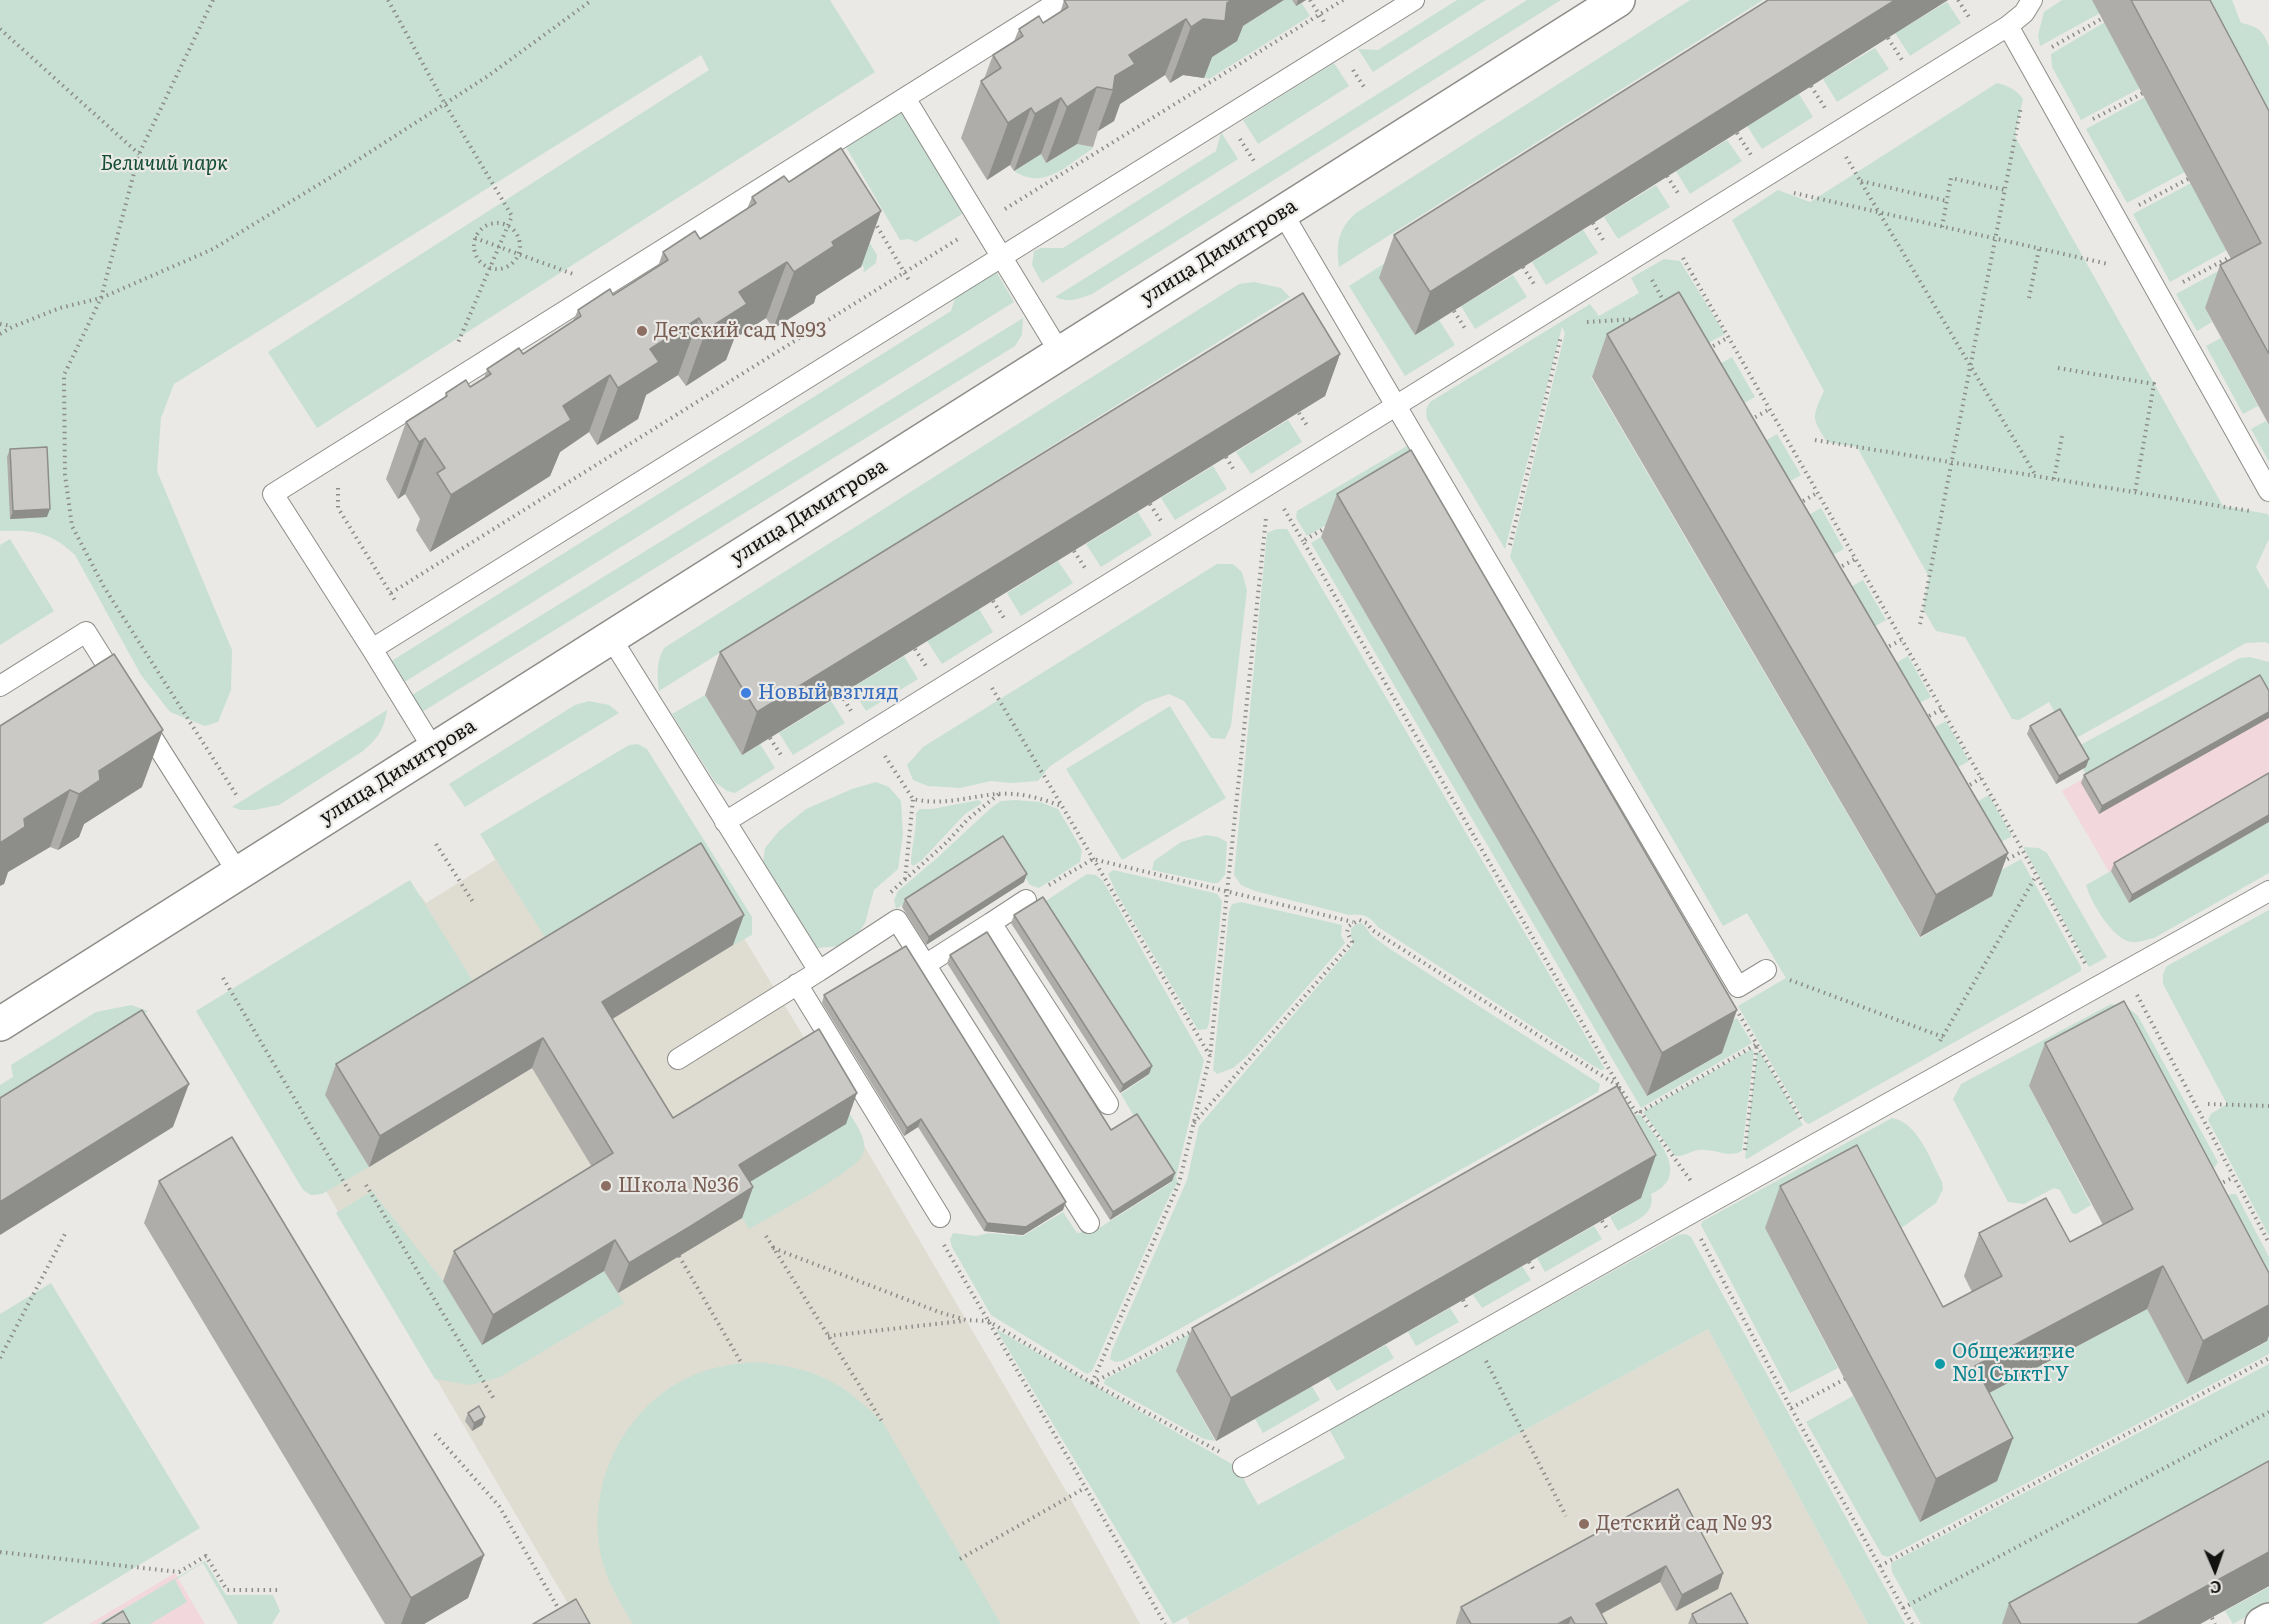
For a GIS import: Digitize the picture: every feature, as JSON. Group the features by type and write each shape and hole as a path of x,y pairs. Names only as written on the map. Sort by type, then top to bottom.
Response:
{"street":[{"name":"улица Димитрова","path":"0,1024 1618,0"},
{"path":"2262,1624 2269,1620"}],"lane":[{"path":"434,750 273,494 1060,0"},
{"path":"372,649 1001,255 1414,0"},
{"path":"725,822 2008,26 2024,13 2032,0"},
{"path":"2008,26 2269,491"},
{"path":"905,98 1060,353"},
{"path":"1282,212 1738,987 1766,970"},
{"path":"0,686 86,632 238,873"},
{"path":"611,638 819,971"},
{"path":"1243,1467 1688,1215 2269,891"},
{"path":"925,964 1026,900"},
{"path":"678,1059 897,920 1089,1223"},
{"path":"991,924 1108,1104"},
{"path":"797,984 940,1217"}],"path":[{"path":"213,0 139,154 101,298 64,375 65,474 72,526 104,586 237,796"},
{"path":"388,0 445,104 512,216 438,391"},
{"path":"0,334 60,308 101,298 213,249 336,174 488,76 592,0"},
{"path":"1310,0 1319,15"},
{"path":"391,593 1343,0"},
{"path":"0,29 139,154"},
{"path":"1888,38 1904,63"},
{"path":"1920,624 2029,64"},
{"path":"1811,86 1827,112"},
{"path":"2090,121 2143,93"},
{"path":"1737,133 1753,158"},
{"path":"1833,135 2036,476"},
{"path":"1667,176 1683,201"},
{"path":"1942,227 1952,178 2005,190"},
{"path":"2137,206 2188,179"},
{"path":"1861,182 1947,201"},
{"path":"1790,192 2146,273"},
{"path":"870,214 923,304"},
{"path":"492,223 508,225 518,234 519,254 508,266 500,269 490,267 479,261 475,254 475,238 484,226 492,223"},
{"path":"1593,223 1609,248"},
{"path":"1671,236 2023,851 2098,987"},
{"path":"475,238 606,286"},
{"path":"2029,298 2039,249"},
{"path":"1638,256 1667,306"},
{"path":"2180,284 2230,257"},
{"path":"1523,267 1539,292"},
{"path":"1500,582 1571,298"},
{"path":"1564,323 1641,318"},
{"path":"0,324 12,327"},
{"path":"1705,351 1729,337"},
{"path":"2058,369 2154,384 2135,492"},
{"path":"1742,424 1770,409"},
{"path":"2055,479 2062,436"},
{"path":"1815,440 2257,512"},
{"path":"340,480 338,508 410,625"},
{"path":"1269,485 1636,1114 1757,1044"},
{"path":"1092,1383 1179,1183 1210,1056 1269,485"},
{"path":"1790,508 1817,493"},
{"path":"1303,541 1333,524"},
{"path":"1828,574 1855,559"},
{"path":"1875,654 1902,640"},
{"path":"979,665 1210,1056"},
{"path":"1915,724 1942,709"},
{"path":"870,733 913,799 905,879"},
{"path":"1955,793 1981,778"},
{"path":"913,799 930,803 999,794 1030,796 1062,806"},
{"path":"877,933 879,910 886,897 946,843 968,819 999,794"},
{"path":"436,844 472,902"},
{"path":"1997,865 2023,851"},
{"path":"1026,900 1093,859 1353,922 1359,920 1367,923 1372,930 1620,1088"},
{"path":"1937,1047 2037,876"},
{"path":"1194,1123 1352,942 1347,932 1353,922"},
{"path":"1766,970 1950,1040"},
{"path":"2125,972 2269,1243"},
{"path":"223,978 351,1194"},
{"path":"1757,1044 1806,1127"},
{"path":"1745,1151 1757,1044"},
{"path":"1610,1094 1620,1088"},
{"path":"2208,1104 2269,1106"},
{"path":"1640,1111 1708,1204"},
{"path":"2208,1190 2234,1177"},
{"path":"366,1185 494,1399"},
{"path":"1688,1215 1791,1408 1912,1624"},
{"path":"940,1217 942,1243 1165,1624"},
{"path":"0,1358 66,1232"},
{"path":"766,1236 883,1423"},
{"path":"773,1248 939,1312 966,1320"},
{"path":"680,1256 742,1364"},
{"path":"828,1336 966,1320 988,1321 1092,1383 1243,1467"},
{"path":"1092,1383 1193,1331"},
{"path":"1473,1337 1566,1516"},
{"path":"1880,1566 2269,1358"},
{"path":"1791,1408 1845,1379"},
{"path":"1903,1608 2269,1412"},
{"path":"435,1434 499,1506 562,1614"},
{"path":"960,1559 1085,1488"},
{"path":"0,1552 178,1572 206,1556 227,1590 281,1590"},
{"path":"2212,1618 2215,1624"}],"shaded area":[{"path":"2269,672 2269,828 2130,908 2062,791"},
{"name":"Школа №36","path":"638,763 808,1044 862,1142 1069,1496 1140,1624 580,1624 224,1017 421,896 426,903 495,860 491,852"},
{"name":"Детский сад № 93","path":"1708,1329 1868,1624 1190,1624 1186,1617"},
{"path":"175,1573 205,1624 89,1624"}],"green space":[{"name":"Беличий парк","path":"0,0 830,0 875,72 317,428 268,352 709,70 701,55 174,384 161,418 157,471 232,650 231,690 218,722 205,726 170,712 141,675 75,555 57,541 40,534 0,531"},
{"path":"1284,0 1292,0 1296,6 1301,2 1310,16 1209,79 1204,78 1207,60 1232,33"},
{"path":"1457,0 1486,0 1373,72 1358,49 1378,50"},
{"path":"1527,0 1561,0 1092,294 1069,300 1055,297"},
{"path":"1690,0 1763,0 1339,267 1340,237 1345,225 1356,213"},
{"path":"1799,0 1414,335 1439,320 1455,345 1405,376 1349,286"},
{"path":"2062,0 2093,0 2100,13 2040,46 2038,35 2044,12"},
{"path":"2171,0 2232,0 2241,23 2256,28 2264,36 2269,46 2269,183"},
{"path":"1947,2 1961,23 1910,56 1895,33"},
{"path":"2105,22 2140,88 2081,120 2052,67 2051,54"},
{"path":"1875,48 1889,69 1837,102 1823,79"},
{"path":"1334,63 1349,86 1258,144 1243,120"},
{"path":"1997,83 2011,88 2023,99 2015,136 2223,506 2268,514 2269,517 2269,539 2256,567 2269,590 2269,644 2265,642 2246,643 2071,741 2049,702 2019,720 2012,719 1965,637 1936,631 1923,609 1929,577 1857,447 1827,442 1818,427 1815,412 1824,391 1732,220 1778,190 1810,202"},
{"path":"1799,94 1813,117 1762,149 1747,126"},
{"path":"2145,97 2185,172 2127,203 2086,129"},
{"path":"902,111 964,213 916,242 909,239 900,240 846,147"},
{"path":"1221,132 1238,159 1042,283 1032,265 1034,251 1041,248 1063,248 1216,151"},
{"path":"1727,140 1742,161 1690,194 1676,171"},
{"path":"1077,144 1093,147 1055,174 1035,178 1014,171 1041,154 1046,163"},
{"path":"2191,183 2227,250 2170,282 2133,214"},
{"path":"1656,185 1670,207 1618,239 1604,217"},
{"path":"850,210 877,255 876,263 863,273 864,268 834,220"},
{"path":"1583,230 1598,253 1546,285 1532,262"},
{"path":"1664,259 1680,261 1725,334 1679,359 1664,334 1591,377 1920,938 1992,896 1984,880 2021,859 2081,967 2081,971 1809,1124 1805,1122 1738,1006 1786,978 1747,913 1723,926 1510,557 1565,333 1562,327 1505,549 1427,419 1426,410 1430,402 1590,304 1599,316 1639,293 1631,278"},
{"path":"2233,263 2205,308 2212,322 2197,331 2176,294"},
{"path":"993,266 1014,302 403,683 390,662 951,311 958,288"},
{"path":"1513,275 1527,297 1475,329 1461,306"},
{"path":"1254,282 1281,288 1290,297 659,691 658,663 664,648 1239,284"},
{"path":"1023,318 1022,335 1015,346 422,712 412,695"},
{"path":"2221,338 2258,406 2243,414 2206,346"},
{"path":"1732,357 1755,397 1714,420 1691,380"},
{"path":"1288,420 1302,442 1251,474 1236,452"},
{"path":"2266,421 2269,426 2269,462 2251,429"},
{"path":"1777,434 1801,475 1760,498 1736,458"},
{"path":"1407,446 1412,447 1426,467 1307,536 1296,518 1297,511"},
{"path":"1213,466 1227,489 1175,520 1161,498"},
{"path":"1821,508 1844,549 1803,571 1779,532"},
{"path":"1138,512 1152,535 1101,567 1086,544"},
{"path":"1277,529 1287,529 1605,1069 1601,1070 1592,1065 1378,927 1366,916 1349,915 1255,891 1241,885 1234,875 1267,533"},
{"path":"1321,537 1647,1096 1722,1053 1711,1033 1737,1018 1752,1043 1641,1108 1311,543"},
{"path":"10,539 54,611 0,645 0,545"},
{"path":"1058,561 1073,583 1021,616 1007,593"},
{"path":"1217,564 1233,564 1242,572 1247,590 1231,726 1225,739 1211,738 1184,701 1169,694 1146,702 1049,767 1038,781 1012,783 991,781 960,788 928,786 913,780 907,765 923,747"},
{"path":"1863,580 1886,620 1845,643 1822,603"},
{"path":"979,609 993,632 942,664 927,641"},
{"path":"904,656 918,679 866,711 852,688"},
{"path":"1908,656 1931,697 1890,719 1867,680"},
{"path":"2250,657 2269,662 2269,705 2088,779 2083,769 2086,767 2075,748 2240,658"},
{"path":"705,695 742,755 760,744 775,768 735,793 727,791 715,782 672,714"},
{"path":"589,701 609,705 619,713 465,807 449,784 575,705"},
{"path":"831,701 845,723 793,755 779,733"},
{"path":"1170,706 1226,798 1122,860 1066,769"},
{"path":"387,710 380,733 363,751 279,805 254,810 232,807"},
{"path":"1946,721 1969,761 1928,784 1904,744"},
{"path":"638,744 647,749 752,917 752,935 733,945 689,874 556,955 480,834 629,745"},
{"path":"876,782 889,787 901,801 903,834 898,869 874,890 865,923 855,938 843,946 815,948 763,862 765,848 779,831 806,809 852,789"},
{"path":"1989,795 2012,836 1971,858 1948,818"},
{"path":"979,800 982,803 965,814 922,860 913,866 911,864 916,813 920,809 932,809"},
{"path":"1001,801 1040,802 1058,809 1082,850 1080,862 1039,888 1030,885 1004,845 998,842 896,909 894,900 898,891 991,808"},
{"path":"2269,822 2269,873 2154,938 2132,942 2119,936 2101,916 2088,892 2086,885 2111,871 2130,902"},
{"path":"1206,835 1218,837 1227,842 1225,875 1218,883 1152,870 1154,861 1181,842"},
{"path":"2023,847 2039,848 2047,853 2107,957 2089,967"},
{"path":"1113,870 1210,892 1217,894 1222,901 1207,1029 1198,1030 1117,894 1108,874"},
{"path":"1087,874 1096,875 1103,881 1204,1060 1176,1177 1178,1182 1170,1195 1092,1371 1087,1374 991,1315 952,1247 950,1239 953,1233 976,1236 989,1233 1023,1236 1063,1212 1077,1233 1096,1230 1172,1182 1121,1094 1150,1074 1041,904"},
{"path":"410,880 484,999 326,1095 369,1167 322,1194 311,1195 303,1190 196,1011"},
{"path":"1241,902 1342,925 1341,935 1345,943 1246,1057 1233,1068 1217,1074 1213,1070 1229,912 1232,904"},
{"path":"2269,910 2269,1236 2208,1120 2211,1114 2227,1104 2163,984 2163,974 2167,966"},
{"path":"1361,923 1371,935 1387,947 1600,1084 1598,1092 1123,1361 1115,1362 1110,1359 1112,1350 1187,1180 1199,1126 1352,946 1354,943 1351,929"},
{"path":"2111,1004 2127,1007 2138,1016 2218,1162 2215,1167 2184,1183 2108,1043 2029,1086 2091,1205 2076,1214 2072,1213 2060,1190 2054,1188 2024,1204 2008,1202 1953,1099 1961,1084"},
{"path":"131,1005 148,1011 0,1102 0,1085 13,1077 11,1065 96,1012"},
{"path":"1752,1049 1754,1052 1742,1151 1726,1154 1699,1150 1675,1156 1643,1112"},
{"path":"1757,1052 1760,1052 1803,1125 1747,1159 1745,1158"},
{"path":"814,1055 859,1129 864,1142 862,1156 828,1183 749,1229 728,1195"},
{"path":"1619,1090 1635,1115 1641,1115 1655,1135 1667,1156 1670,1167 1669,1177 1663,1186 1651,1194 1652,1201 1647,1212 1618,1231 1610,1217 1641,1198 1601,1129 1176,1371 1215,1441 1204,1439 1104,1384 1105,1379 1154,1354"},
{"path":"1892,1118 1909,1127 1923,1144 1942,1182 1943,1189 1936,1203 1874,1248 1765,1228 1838,1368 1790,1393 1701,1225 1703,1221"},
{"path":"372,1191 443,1281 482,1345 604,1271 624,1303 500,1377 470,1385 435,1379 336,1213"},
{"path":"2231,1194 2236,1194 2269,1257 2269,1354 1888,1557 1882,1555 1806,1422 1853,1396 1921,1522 1997,1481 1959,1409 2147,1309 2187,1383 2267,1342 2199,1211"},
{"path":"1594,1226 1602,1239 1545,1272 1537,1258"},
{"path":"1686,1234 1691,1237 1905,1624 1868,1624 1708,1329 1173,1624 996,1329 1237,1467 1258,1505 1345,1458 1329,1429 1678,1235"},
{"path":"1522,1266 1531,1280 1482,1308 1473,1295"},
{"path":"51,1283 200,1528 42,1624 0,1624 0,1314"},
{"path":"1450,1308 1459,1322 1416,1346 1408,1332"},
{"path":"1386,1345 1394,1358 1337,1391 1328,1377"},
{"path":"755,1362 794,1368 825,1379 854,1396 883,1423 1001,1624 633,1624 604,1567 598,1538 598,1509 604,1480 614,1453 629,1428 648,1406 670,1388 710,1369"},
{"path":"2269,1364 2269,1495 2033,1624 1921,1624 1892,1572 1891,1563"},
{"path":"1312,1386 1320,1400 1263,1433 1255,1419"},
{"path":"205,1561 226,1595 273,1595 280,1611 272,1624 238,1624 203,1563 175,1580 187,1602 150,1624 98,1624"},
{"path":"2269,1587 2269,1604 2233,1624 2225,1611"}],"building":[{"path":"1064,0 1232,0 1227,3 1225,21 1203,19 1191,27 1186,19 1129,55 1135,64 1115,76 1113,90 1097,87 1067,107 1061,98 1035,114 1031,108 1008,123 981,81 1001,68 993,55 1023,36 1019,29 1039,16 1043,23 1068,7"},
{"path":"1768,0 1895,0 1430,292 1394,235"},
{"path":"2131,0 2210,0 2269,111 2269,354 2220,265 2261,243"},
{"path":"841,148 881,211 832,242 834,246 794,272 787,262 739,292 747,304 706,330 699,318 650,349 659,362 618,388 610,375 563,406 571,420 451,495 437,473 445,468 425,438 419,442 406,422 447,396 446,393 466,380 470,387 491,374 487,369 519,348 523,354 581,316 578,310 610,289 613,295 668,260 663,252 695,231 700,239 756,203 752,197 784,176 789,182"},
{"path":"1679,292 2008,853 1936,895 1607,334"},
{"path":"1303,293 1340,354 757,712 720,652"},
{"path":"47,447 50,509 13,511 10,449"},
{"path":"1411,450 1737,1010 1662,1053 1337,494"},
{"path":"114,654 163,730 99,771 100,780 79,794 70,790 24,819 25,827 0,843 0,726"},
{"path":"2260,675 2269,691 2269,712 2102,806 2084,775"},
{"path":"2060,709 2089,759 2059,776 2030,726"},
{"path":"2269,773 2269,815 2132,895 2114,863"},
{"path":"1003,836 1027,874 929,937 905,899"},
{"path":"701,843 744,915 602,1002 673,1118 819,1029 857,1093 739,1165 753,1187 691,1226 629,1263 615,1240 493,1315 454,1251 613,1153 543,1038 380,1136 336,1064"},
{"path":"1043,897 1152,1066 1123,1085 1014,915"},
{"path":"987,932 1111,1130 1137,1114 1175,1173 1113,1212 950,955"},
{"path":"906,946 1066,1202 1026,1227 987,1223 921,1119 907,1128 824,995"},
{"path":"2124,1001 2269,1273 2269,1305 2203,1341 2163,1266 1975,1366 2013,1438 1936,1479 1780,1186 1857,1145 1943,1307 2002,1276 1979,1233 2046,1198 2070,1242 2133,1209 2045,1043"},
{"path":"142,1010 189,1084 0,1202 0,1098"},
{"path":"1617,1086 1656,1155 1231,1398 1192,1328"},
{"path":"232,1137 484,1555 411,1598 159,1181"},
{"path":"479,1406 485,1417 474,1423 468,1413"},
{"path":"2269,1461 2269,1552 2137,1624 2021,1624 2009,1603"},
{"path":"1678,1489 1723,1573 1682,1595 1666,1566 1596,1604 1607,1624 1575,1624 1571,1617 1558,1624 1471,1624 1461,1607"},
{"path":"1731,1593 1748,1624 1697,1624 1692,1614"},
{"path":"576,1599 590,1624 533,1624"},
{"path":"123,1611 130,1624 102,1624"}],"place":[{"name":"Детский сад №93","path":"642,331"},
{"name":"Новый взгляд","path":"746,693"},
{"name":"Школа №36","path":"606,1186"},
{"name":"Общежитие №1 СыктГУ","path":"1940,1364"},
{"name":"Детский сад № 93","path":"1584,1524"}]}
